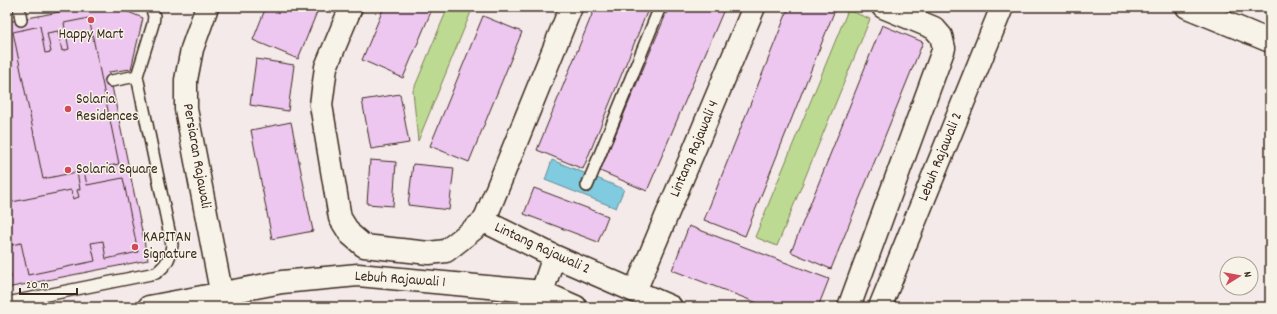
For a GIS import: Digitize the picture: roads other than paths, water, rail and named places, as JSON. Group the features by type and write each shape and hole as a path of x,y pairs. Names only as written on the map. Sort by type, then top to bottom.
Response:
{"street":[{"name":"Persiaran Rajawali","path":"207,7 192,48 186,80 186,109 223,300"},
{"name":"Lintang Rajawali 2","path":"350,7 326,67 321,105 340,218 350,234 364,246 429,253 446,251 484,221 554,256 671,307"},
{"path":"484,221 571,7"},
{"name":"Lintang Rajawali 4","path":"636,291 754,7"},
{"path":"849,307 944,48 941,36 934,28 883,7"},
{"name":"Lebuh Rajawali 2","path":"880,307 1002,7"},
{"path":"1187,7 1270,41"},
{"path":"542,292 554,256"},
{"name":"Lebuh Rajawali 1","path":"149,307 223,300 282,282 358,275 542,292 576,307"}],"lane":[{"path":"18,7 21,20"},
{"path":"7,303 156,273 165,266 170,256 172,245 137,76 153,24 154,16 151,7"},
{"path":"587,186 660,7"},
{"path":"111,81 137,76"}],"water":[{"path":"552,160 624,189 616,208 545,180"}],"place":[{"name":"Happy Mart","path":"91,20"},
{"name":"Solaria Residences","path":"68,109"},
{"name":"Solaria Square","path":"68,170"},
{"name":"KAPITAN Signature","path":"135,247"}]}
